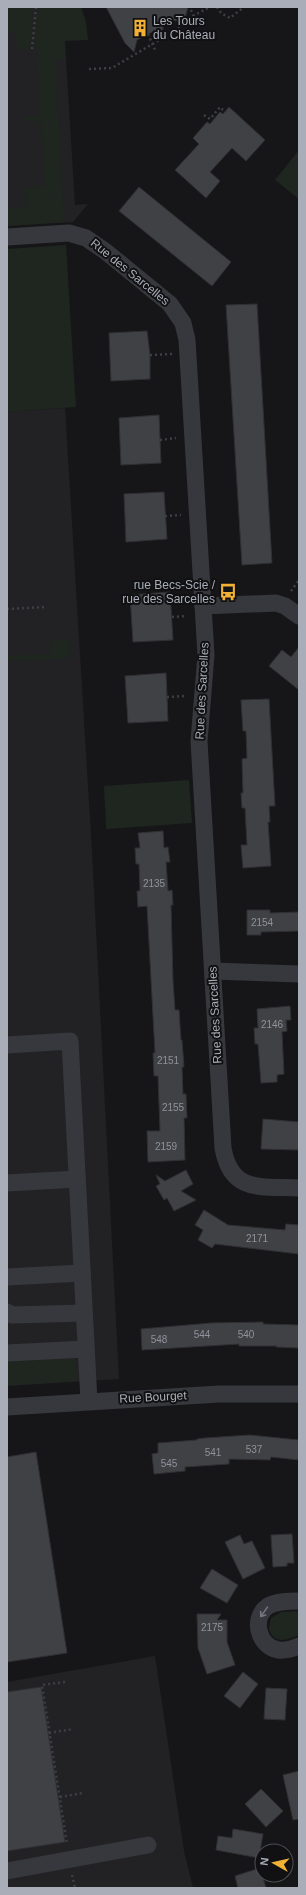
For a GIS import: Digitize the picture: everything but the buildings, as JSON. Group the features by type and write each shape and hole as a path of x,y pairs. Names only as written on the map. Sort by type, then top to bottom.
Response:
{"street":[{"name":"Rue des Sarcelles","path":"7,237 69,233 86,238 105,250 159,294 170,304 183,323 187,340 197,611 206,655 199,741 223,1148 226,1163 231,1173 247,1183 299,1188"},
{"path":"197,611 276,603 291,609 299,616"},
{"path":"213,971 299,974"},
{"path":"7,1045 70,1041 89,1401"},
{"path":"7,1183 77,1179"},
{"path":"7,1277 82,1273"},
{"path":"7,1312 12,1316 84,1313"},
{"path":"7,1352 86,1349"},
{"name":"Rue Bourget","path":"7,1407 220,1394 299,1394"},
{"path":"299,1601 284,1602 268,1606 263,1611 259,1624 261,1638 271,1648 284,1651 299,1646"},
{"path":"7,1871 148,1845"}],"path":[{"path":"32,49 36,7"},
{"path":"89,70 112,68 181,27 184,20 210,7"},
{"path":"217,7 221,13 230,18 244,7"},
{"path":"191,10 192,16 198,26"},
{"path":"148,34 156,52"},
{"path":"204,114 210,119 220,107 225,112"},
{"path":"150,355 174,354"},
{"path":"160,440 180,438"},
{"path":"165,516 186,514"},
{"path":"290,594 299,580"},
{"path":"7,609 45,607"},
{"path":"172,616 197,611"},
{"path":"167,698 190,696"},
{"path":"65,1682 42,1685 68,1851"},
{"path":"49,1733 73,1729"},
{"path":"60,1797 83,1793"}],"shaded area":[{"path":"7,7 52,7 55,57 66,60 75,205 88,204 73,222 7,226"},
{"path":"7,7 33,7 31,20 33,22 29,49 17,49 16,32 7,32"},
{"path":"37,7 81,7 86,22 88,40 65,41 66,60 55,58 64,222 7,226 7,208 27,207 25,187 45,186 41,121 26,122 26,117 40,116 37,49 33,49"},
{"path":"299,150 299,199 275,180"},
{"path":"66,245 76,407 7,412 7,249"},
{"path":"65,408 92,852 119,1379 7,1386 7,412"},
{"path":"69,639 69,658 7,662 7,656 50,654 49,641"},
{"path":"189,780 192,823 106,829 104,786"},
{"path":"75,1358 76,1375 74,1381 7,1386 7,1360"},
{"path":"299,1611 299,1635 286,1640 281,1640 271,1634 269,1629 271,1618 281,1612"},
{"path":"155,1656 184,1851 193,1888 7,1888 7,1682"}],"place":[{"name":"Les Tours du Château","path":"140,28"},
{"name":"rue Becs-Scie / rue des Sarcelles","path":"228,592"}]}
